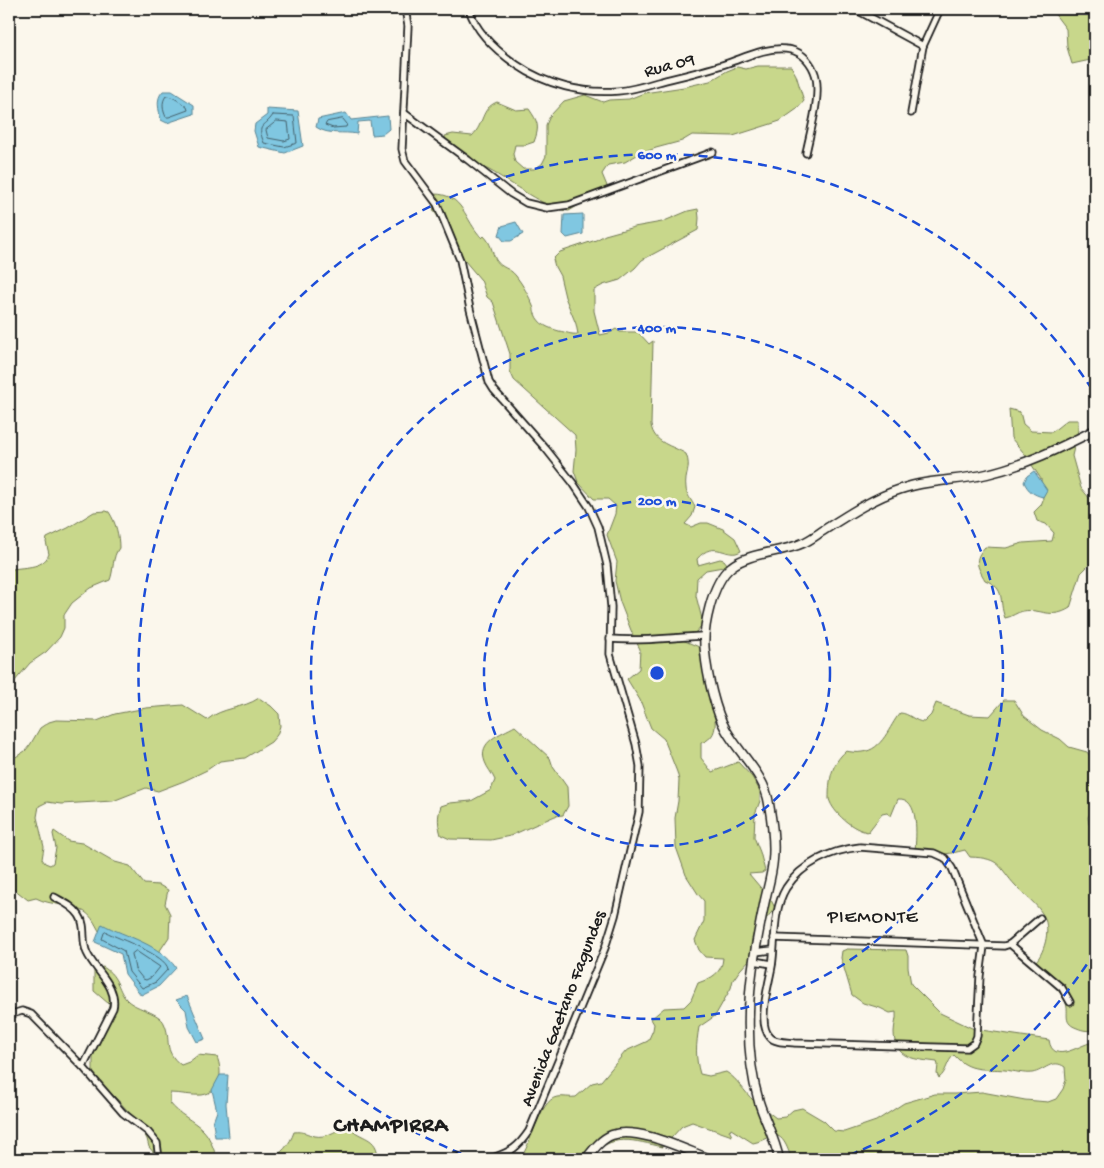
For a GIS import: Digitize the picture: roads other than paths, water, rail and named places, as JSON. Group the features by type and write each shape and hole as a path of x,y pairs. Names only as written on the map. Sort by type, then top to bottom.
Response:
{"street":[{"name":"Avenida Gaetano Fagundes","path":"405,9 408,26 402,149 405,161 437,204 460,260 470,309 489,382 546,448 573,483 589,507 598,527 607,565 611,607 610,654 636,744 640,766 639,812 615,916 605,948 535,1120 520,1144 490,1159"},
{"name":"Rua 09","path":"469,9 478,28 502,54 529,74 561,86 596,92 628,90 769,50 786,49 796,51 803,56 815,73 817,87 806,153"},
{"path":"855,9 923,46"},
{"path":"911,113 923,46 940,9"},
{"path":"404,113 511,194 526,203 547,208 569,205 713,152"},
{"path":"779,1159 758,1100 751,1067 748,1036 754,961 773,862 774,846 769,800 765,786 760,776 736,748 724,727 711,686 704,636 712,601 720,580 729,568 738,562 792,548 898,490 911,486 986,474 1031,461 1095,430"},
{"path":"610,639 649,640 704,636"},
{"path":"860,847 934,853 945,858 952,868 984,946 980,976 977,1036 974,1043 967,1048 810,1044 774,1041 768,1034 764,1018 774,938 780,901 786,888 796,875 813,862 843,849 860,847"},
{"path":"54,897 74,909 82,921 87,954 102,974 114,1000 111,1013 83,1067"},
{"path":"774,938 1004,946 1010,944 1040,918"},
{"path":"1010,944 1062,988 1070,1002"},
{"path":"756,952 773,950"},
{"path":"754,961 772,964"},
{"path":"9,1015 22,1011 31,1014 83,1067 123,1113 148,1132 157,1143 159,1159"},
{"path":"586,1159 604,1140 613,1135 626,1133 647,1136 710,1159"}],"water":[{"path":"163,91 172,91 194,105 194,114 167,123 161,120 158,101"},
{"path":"267,109 298,111 303,146 285,153 259,147 254,131 255,124 267,115"},
{"path":"346,113 351,120 388,116 389,129 383,134 372,135 370,121 358,122 357,134 331,132 316,127 318,119"},
{"path":"583,214 583,234 567,238 563,234 564,215"},
{"path":"516,222 523,234 511,241 504,241 499,235 502,226"},
{"path":"1034,471 1047,490 1043,497 1032,492 1024,482 1027,476"},
{"path":"102,924 152,947 176,968 159,986 141,995 125,974 121,954 95,942"},
{"path":"187,996 205,1039 197,1042 189,1027 186,1010 176,1000"},
{"path":"220,1075 228,1075 226,1104 229,1137 215,1137 213,1122 217,1111 212,1090"}],"district":[{"name":"PIEMONTE","path":"873,915"},
{"name":"CHAMPIRRA","path":"391,1123"}]}
